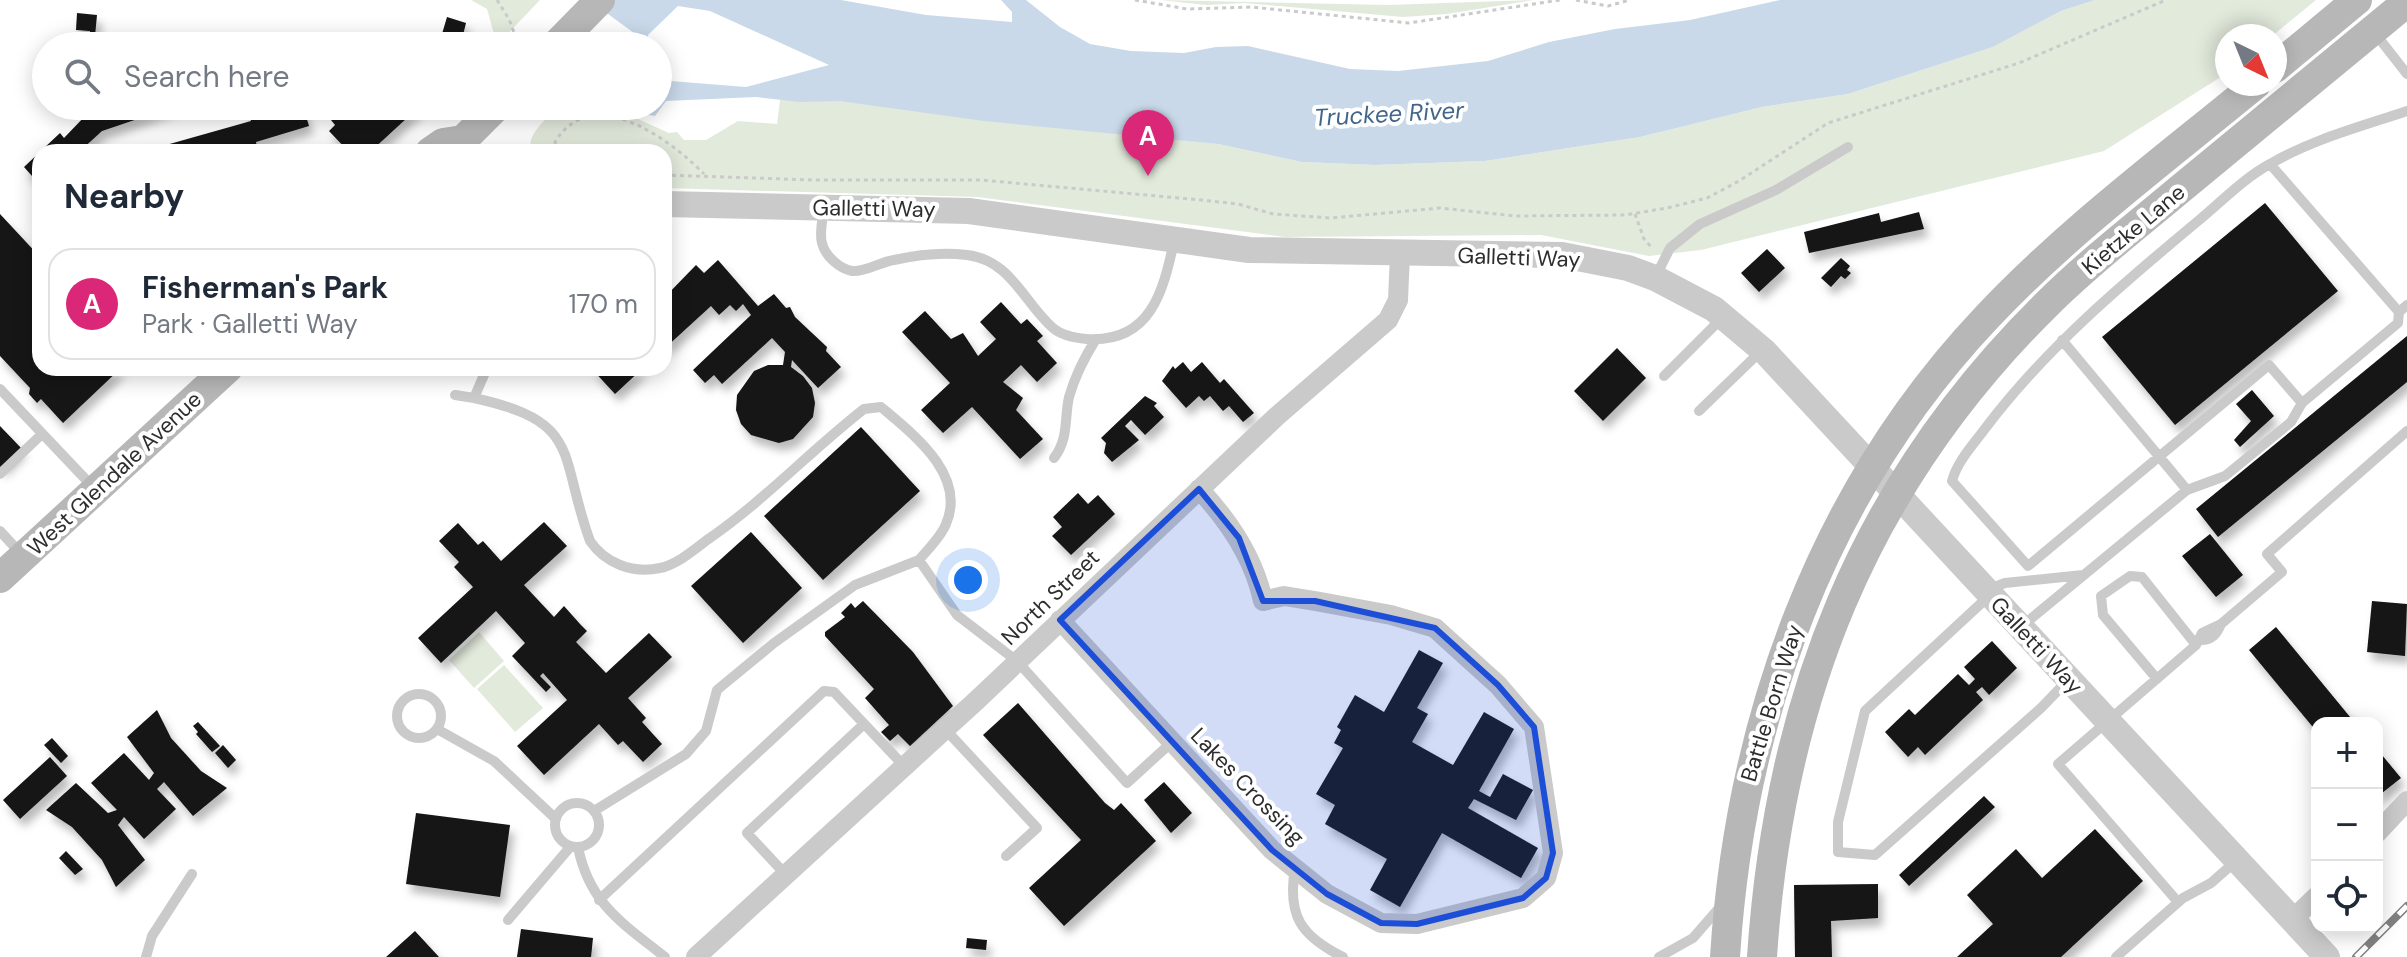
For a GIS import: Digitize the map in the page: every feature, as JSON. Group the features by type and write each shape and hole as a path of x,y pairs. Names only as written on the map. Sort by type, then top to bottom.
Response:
{"main road":[{"path":"569,32 600,0"},
{"path":"2287,58 2357,0"},
{"name":"Kietzke Lane","path":"1896,493 1983,373 2048,303 2407,2"},
{"name":"Kietzke Lane","path":"1875,468 1929,386 1996,308 2075,234 2242,96"},
{"path":"471,144 487,120"},
{"name":"West Glendale Avenue","path":"0,578 219,376"},
{"name":"Battle Born Way","path":"1725,957 1732,884 1750,764 1776,672 1813,580 1875,468"},
{"name":"Battle Born Way","path":"1762,957 1773,840 1801,715 1833,621 1896,493"}],"street":[{"name":"Galletti Way","path":"672,204 969,211 1260,251 1562,255 1628,268 1660,269 1724,316 1763,350 2327,957"},
{"name":"North Street","path":"696,957 945,729 1199,489 1388,320 1398,300 1400,254"},
{"name":"Lakes Crossing","path":"1060,620 1272,850 1327,894 1381,923 1417,924 1523,898 1546,878 1553,853 1534,727 1498,685 1435,628 1391,615 1284,596 1263,601 1259,583 1239,538 1199,489"},
{"path":"2383,827 2407,801"},
{"path":"2293,919 2311,902"}],"lane":[{"path":"2373,30 2407,74"},
{"path":"2302,403 2269,365 2028,566 1952,481 1965,456 2007,399 2062,340 2131,276 2270,164 2334,134 2407,111"},
{"path":"1660,269 1670,248 1700,224 1776,190 1848,147"},
{"path":"2021,627 2187,490 2225,476 2291,422 2302,403 2398,323 2403,308 2270,164"},
{"path":"824,207 821,242 826,254 837,264 852,271 892,260 969,255 992,264 1015,280 1053,329 1065,335 1096,339 1112,339 1123,333 1155,306 1165,283 1175,240"},
{"path":"1664,376 1724,316"},
{"path":"1054,458 1063,446 1068,401 1079,368 1096,339"},
{"path":"2062,340 2187,490"},
{"path":"1699,411 1763,350"},
{"path":"474,398 484,376"},
{"path":"0,389 95,490"},
{"path":"455,395 512,406 547,426 563,446 590,541 599,554 638,571 663,568 693,551 749,511 864,409 881,407 946,473 952,490 946,525 919,560 855,585 774,643 717,690 706,731 686,754 594,811"},
{"path":"2178,902 2058,764 2199,642 2217,633 2221,624 2282,572 2267,554 2407,431"},
{"path":"0,474 42,434"},
{"path":"0,531 23,556"},
{"path":"919,560 957,615 1017,661 1127,783 1172,742"},
{"path":"2069,679 2041,708 1875,855 1838,852 1838,822 1865,711 1988,593 2005,583 2083,575"},
{"path":"2157,679 2103,615 2101,596 2130,576 2142,577 2199,642"},
{"path":"599,900 824,691 834,692 904,766"},
{"path":"412,695 432,698 441,716 437,729 425,737 410,736 399,726 400,704 412,695"},
{"path":"786,875 747,833 864,724"},
{"path":"437,729 501,767 556,819 559,837 574,846 583,872 599,900 665,957"},
{"path":"945,729 1037,828 1006,856"},
{"path":"556,819 562,809 575,803 594,811"},
{"path":"508,920 574,846 591,842 598,831 594,811"},
{"path":"2116,957 2178,902 2211,883 2238,860"},
{"path":"1295,868 1293,904 1299,923 1318,945 1343,957"},
{"path":"146,957 152,936 192,874"},
{"path":"1659,957 1681,946 1705,926 1732,884"}],"path":[{"path":"497,0 514,32"},
{"path":"1135,0 1187,9 1251,7 1409,23 1560,0"},
{"path":"1576,0 1608,6 1630,0"},
{"path":"672,175 814,180 981,180 1201,200 1273,214 1331,218 1440,208 1515,216 1635,214 1707,198 1828,123 2019,63 2166,0"},
{"path":"555,144 562,130 579,120"},
{"path":"623,120 657,133 678,148 704,174"},
{"path":"1635,214 1660,269"}],"highlighted area":[{"path":"1199,489 1239,538 1263,601 1315,601 1435,628 1498,685 1534,727 1553,853 1546,878 1523,898 1417,924 1381,923 1327,894 1272,850 1060,620"}],"shaded area":[{"path":"471,0 540,0 509,32 493,32 487,9"},
{"path":"1161,0 1388,5 1533,0 1447,14 1403,17 1245,3 1206,5"},
{"path":"2095,0 2316,0 2287,24 2215,24 2215,81 2104,151 1701,250 1649,256 1541,235 1285,237 977,197 672,188 672,144 530,144 534,133 546,120 640,120 669,133 677,132 684,140 706,140 738,121 777,124 780,100 839,101 1218,144 1302,162 1375,165 1485,161 1640,137 1762,107 1848,94 1993,47 2061,11"},
{"path":"479,632 504,661 474,688 449,660"},
{"path":"504,665 543,708 515,732 477,689"}],"water":[{"name":"Truckee River","path":"589,0 841,0 926,15 1012,22 1012,12 1001,0 1026,0 1060,27 1090,44 1131,51 1184,53 1216,47 1248,46 1350,69 1398,71 1488,61 1549,42 1615,29 1690,20 1780,0 2095,0 2061,11 1993,47 1848,94 1762,107 1640,137 1485,161 1375,165 1302,162 1218,144 984,121 839,101 799,102 756,97 672,101 672,81 746,87 829,65 710,11 678,6 651,32 633,32"}],"building":[{"path":"77,13 97,15 95,32 76,30"},
{"path":"447,17 466,23 464,32 443,32"},
{"path":"81,120 135,120 102,131 88,144 48,144 60,133 64,138"},
{"path":"307,120 309,126 256,144 170,144 251,121"},
{"path":"331,120 405,120 379,144 341,144 329,131 335,125"},
{"path":"32,159 32,176 24,167"},
{"path":"2265,203 2338,291 2175,425 2102,337"},
{"path":"1919,212 1924,229 1809,253 1804,232 1879,213 1881,222"},
{"path":"0,214 32,248 32,376 113,376 63,423 41,399 37,403 29,394 30,388 0,356"},
{"path":"1767,249 1785,268 1759,292 1741,273"},
{"path":"1841,258 1850,266 1847,270 1851,273 1845,279 1841,276 1831,287 1821,278"},
{"path":"718,260 758,306 774,294 827,347 826,351 841,367 818,388 792,360 791,367 812,388 815,403 813,417 793,439 779,443 751,435 741,424 736,410 737,395 754,371 768,365 783,365 785,352 772,338 722,384 714,375 705,383 693,370 751,315 743,304 736,311 730,305 719,315 711,306 672,342 672,290 696,265 704,273"},
{"path":"1001,302 1021,324 1027,319 1043,336 1037,341 1057,363 1037,382 1021,365 1003,382 1023,398 1016,410 1043,439 1020,459 972,407 943,433 921,410 950,383 902,332 925,311 951,339 963,333 978,356 996,339 980,322"},
{"path":"2407,336 2407,382 2218,537 2196,509"},
{"path":"1617,348 1646,378 1603,421 1574,391"},
{"path":"1183,362 1191,372 1202,362 1220,383 1224,379 1254,413 1243,422 1229,406 1223,411 1210,396 1204,401 1199,396 1186,408 1162,381 1173,366 1175,369"},
{"path":"598,376 634,376 615,394"},
{"path":"2252,390 2274,416 2240,447 2234,440 2251,421 2236,404"},
{"path":"1145,396 1157,403 1154,406 1164,417 1145,435 1131,420 1125,426 1139,440 1112,462 1104,453 1106,443 1101,438"},
{"path":"0,426 22,449 0,471"},
{"path":"861,427 920,491 823,580 764,516"},
{"path":"1078,493 1088,504 1098,495 1115,514 1071,555 1052,536 1062,527 1053,517"},
{"path":"544,522 567,546 524,585 554,617 564,606 587,631 576,642 606,673 649,633 672,657 628,698 646,718 642,722 662,744 643,762 623,741 618,745 599,724 544,775 517,746 567,700 543,673 540,676 551,687 546,692 512,656 525,643 496,611 441,663 418,638 473,587 454,567 459,562 439,541 458,523 478,545 483,541 501,561"},
{"path":"751,532 802,588 743,643 691,586"},
{"path":"2210,534 2243,575 2216,597 2182,556"},
{"path":"863,601 913,652 953,706 910,746 898,734 890,741 881,732 889,725 865,698 874,689 825,636 825,632 845,617 841,613 851,603 855,608"},
{"path":"2372,601 2407,604 2405,656 2367,652"},
{"path":"2276,627 2350,717 2311,717 2311,725 2249,650"},
{"path":"1992,641 2017,668 1989,695 1982,687 1976,692 1983,700 1925,755 1918,747 1908,757 1885,732 1909,709 1915,715 1958,674 1969,685 1975,679 1964,667"},
{"path":"1419,650 1443,663 1417,708 1428,714 1412,742 1453,765 1484,712 1514,729 1479,791 1490,797 1503,774 1533,790 1516,820 1474,799 1468,808 1538,848 1521,878 1442,833 1400,907 1370,890 1387,859 1325,824 1335,805 1316,794 1343,748 1334,743 1341,730 1337,727 1355,695 1384,712"},
{"path":"1018,703 1105,803 1114,810 1121,803 1156,841 1064,926 1029,888 1081,840 983,735"},
{"path":"157,710 171,738 201,771 227,788 193,816 164,782 157,789 176,809 144,839 124,817 118,825 145,860 116,887 102,860 72,827 46,810 76,783 108,813 117,810 91,783 124,753 149,780 154,773 127,737"},
{"path":"198,722 220,746 212,752 196,734 198,732 193,726"},
{"path":"52,738 68,756 61,763 44,745"},
{"path":"223,745 236,760 228,768 215,753"},
{"path":"2383,756 2401,778 2383,792"},
{"path":"50,757 67,776 20,819 3,800"},
{"path":"1164,782 1192,813 1171,833 1144,800"},
{"path":"1984,796 1995,807 1909,886 1899,875"},
{"path":"416,813 510,825 500,897 406,884"},
{"path":"2095,829 2143,881 2061,957 1957,957 1993,924 1967,895 2016,849 2042,878"},
{"path":"66,851 83,869 75,875 59,858"},
{"path":"1878,884 1878,918 1831,921 1832,957 1795,957 1794,885"},
{"path":"521,929 593,938 591,957 517,957"},
{"path":"415,931 439,957 386,957"},
{"path":"967,938 987,940 986,950 966,948"}],"railway":[{"path":"2356,957 2407,906"}],"place":[{"name":"Fisherman's Park","path":"1148,176"}]}
